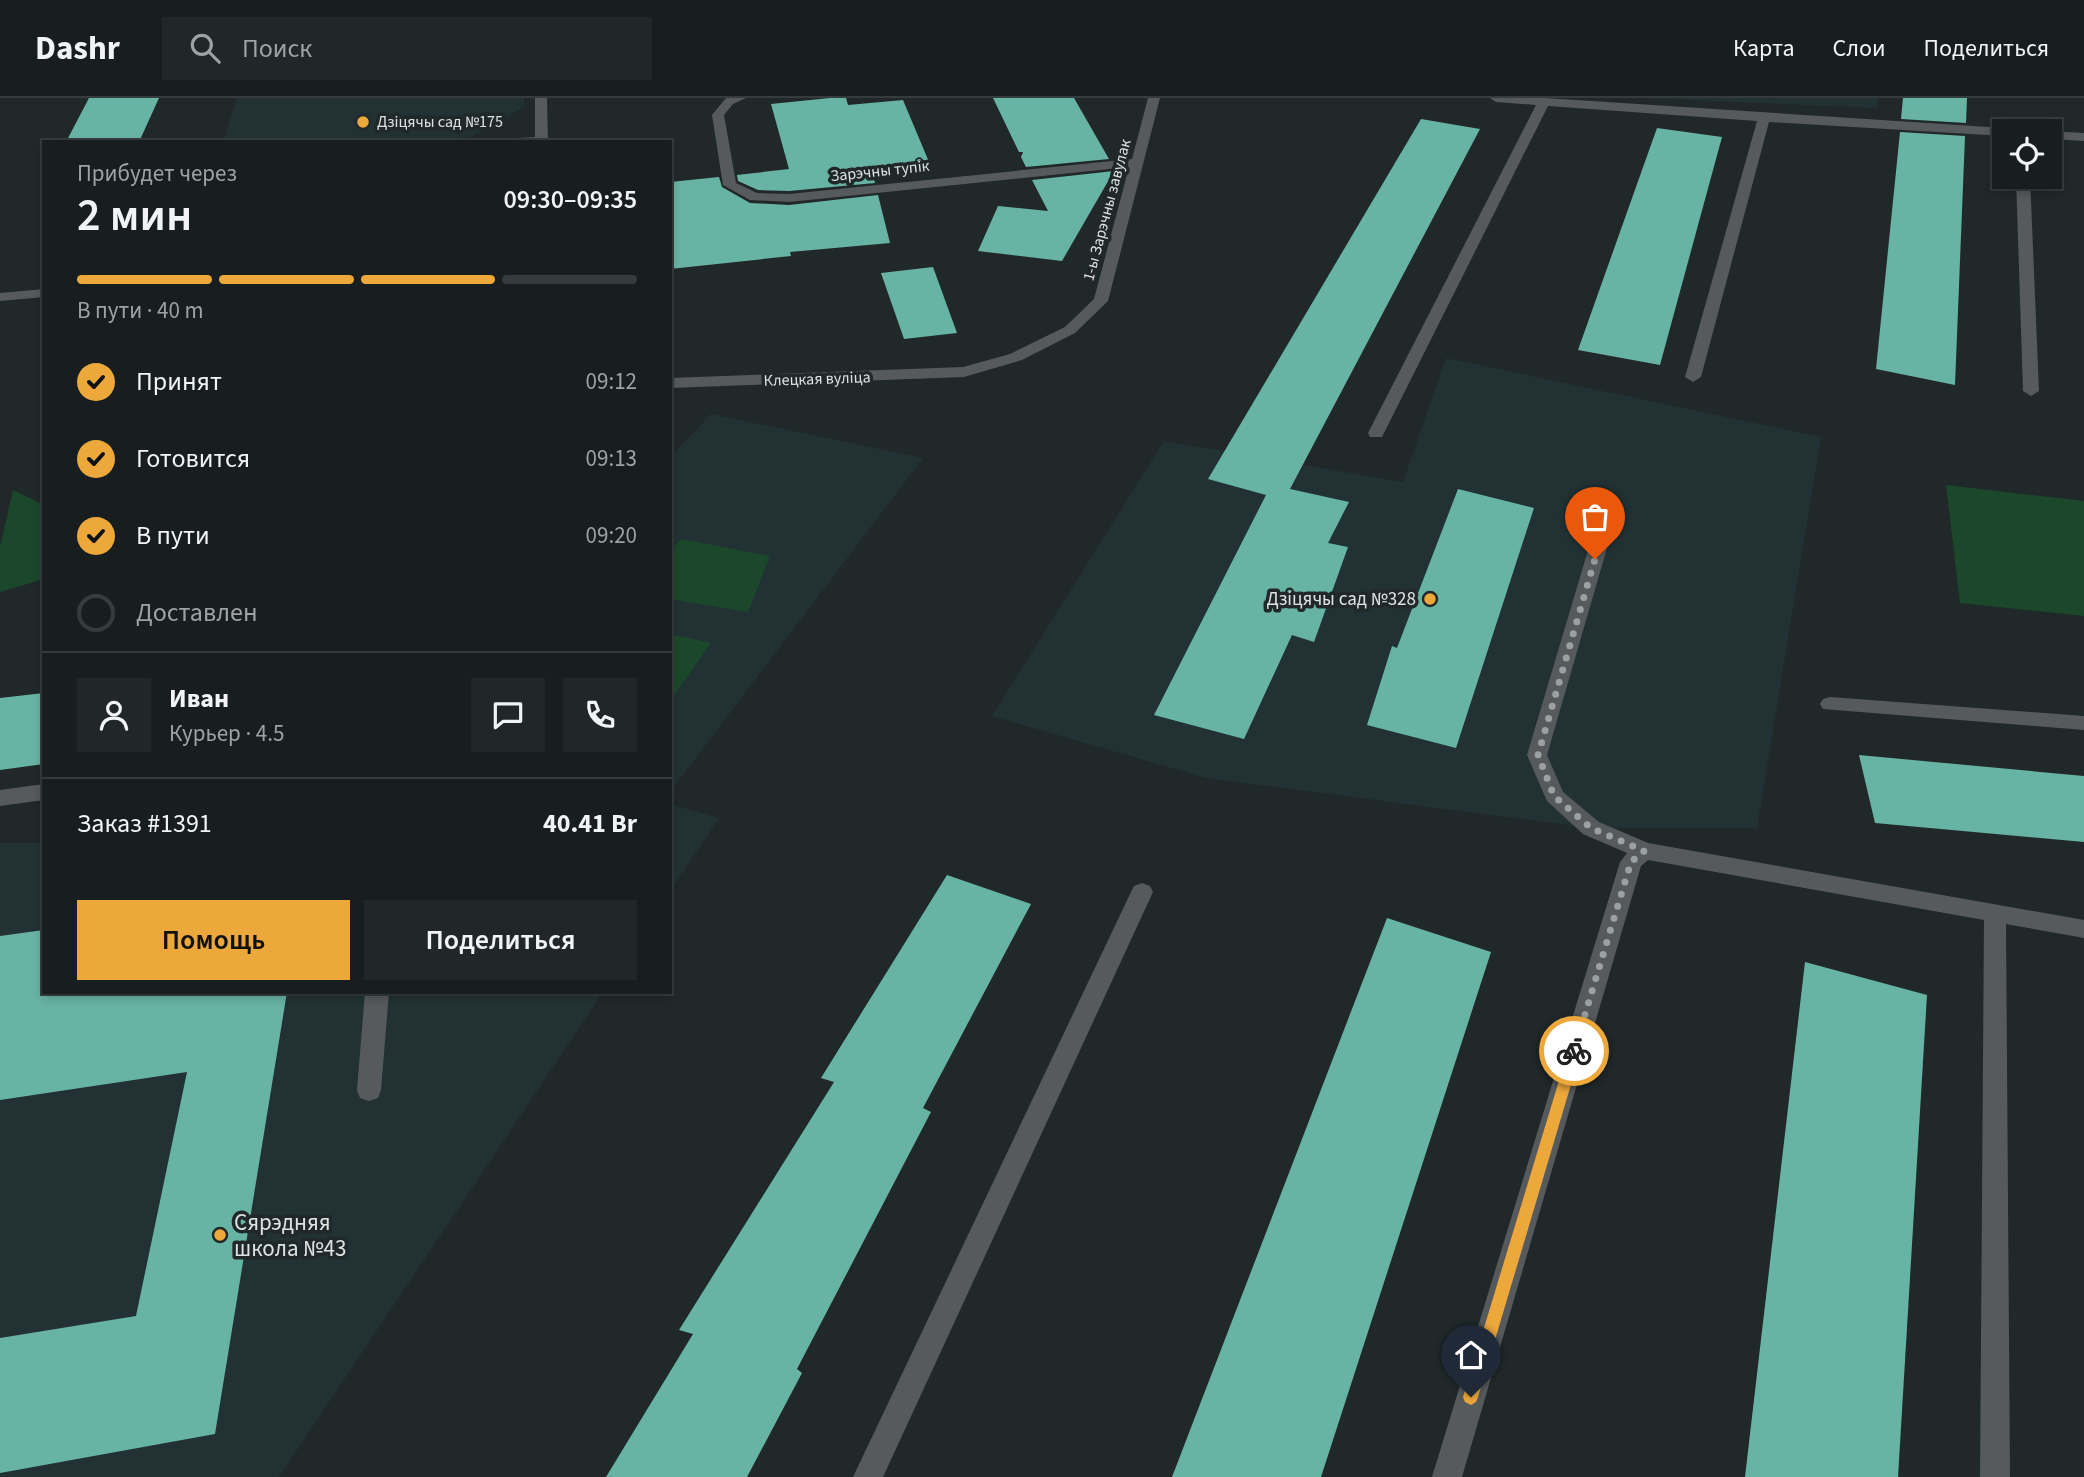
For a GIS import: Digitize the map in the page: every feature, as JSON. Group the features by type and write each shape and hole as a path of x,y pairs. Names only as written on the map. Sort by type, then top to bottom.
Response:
{"street":[{"path":"541,98 541,140"},
{"name":"Зарэчны тупік","path":"740,98 729,101 718,115 730,185 755,197 789,198 1138,162"},
{"name":"1-ы Зарэчны завулак","path":"964,372 1016,357 1070,330 1101,301 1154,98"},
{"path":"1496,98 1543,103 1720,109 1764,118 1992,131"},
{"path":"1376,433 1543,103"},
{"path":"1693,377 1764,118"},
{"path":"2062,136 2084,138"},
{"path":"2023,189 2031,391"},
{"path":"0,297 42,293"},
{"name":"Клецкая вуліца","path":"672,383 964,372"},
{"path":"1609,510 1538,755 1554,796 1591,828 1644,851 2084,929"},
{"path":"1830,704 2084,723"},
{"path":"0,798 42,792"},
{"path":"1447,1477 1631,862 1644,851"},
{"path":"868,1477 1142,892"},
{"path":"1995,1477 1996,914"},
{"path":"369,1090 377,994"}],"shaded area":[{"name":"Дзіцячы сад №175","path":"237,98 524,98 524,107 470,137 433,140 224,140"},
{"path":"1644,98 1878,98 1877,108"},
{"name":"Дзіцячы сад №328","path":"1446,358 1821,437 1757,828 1591,828 1206,778 992,716 1164,441 1403,482"},
{"path":"711,414 923,458 672,789 672,455"},
{"path":"672,805 719,818 672,888"},
{"name":"Сярэдняя школа №43","path":"0,843 42,843 42,994 602,994 279,1477 0,1477"}],"green space":[{"path":"1946,485 2084,501 2084,616 1960,603"},
{"path":"13,490 42,504 42,580 0,592 0,547"},
{"path":"681,539 770,556 748,612 672,599 672,549"},
{"path":"672,634 711,643 672,698"}],"building":[{"path":"89,98 159,98 140,140 67,140"},
{"path":"846,98 848,105 903,100 929,162 871,169 875,183 789,191 758,190 738,181 737,175 789,169 771,104"},
{"path":"993,98 1074,98 1109,159 1026,167 1021,157 1023,152 1019,152"},
{"path":"1903,98 1967,98 1966,123 1901,119"},
{"path":"1421,119 1480,129 1290,489 1349,502 1328,543 1348,547 1314,642 1292,635 1244,739 1154,715 1266,495 1208,479"},
{"path":"1657,128 1722,137 1660,365 1578,350"},
{"path":"1900,132 1965,136 1955,385 1876,369"},
{"path":"1114,171 1062,261 978,251 998,206 1048,211 1032,180"},
{"path":"719,177 722,187 750,203 789,205 878,195 890,243 790,252 791,256 672,269 672,182"},
{"path":"933,267 957,333 904,339 881,273"},
{"path":"1458,489 1534,508 1456,748 1367,725 1392,646 1397,648"},
{"path":"42,693 42,764 0,770 0,698"},
{"path":"1859,755 2084,776 2084,842 1875,823"},
{"path":"947,875 1031,904 923,1108 931,1112 797,1369 802,1373 747,1477 606,1477 693,1334 679,1330 834,1082 821,1078"},
{"path":"1387,918 1491,952 1321,1477 1172,1477"},
{"path":"42,930 42,994 287,994 215,1434 0,1473 0,1338 136,1316 187,1072 0,1100 0,936"},
{"path":"1805,962 1927,995 1898,1477 1745,1477"}],"way so far":[{"path":"1574,1051 1631,862 1644,851 1591,828 1554,796 1538,755 1595,559"}],"place":[{"name":"Дзіцячы сад №175","path":"363,122"},
{"name":"Дзіцячы сад №328","path":"1430,599"},
{"name":"Сярэдняя школа №43","path":"220,1235"}],"route":[{"path":"1471,1397 1574,1051"}]}
